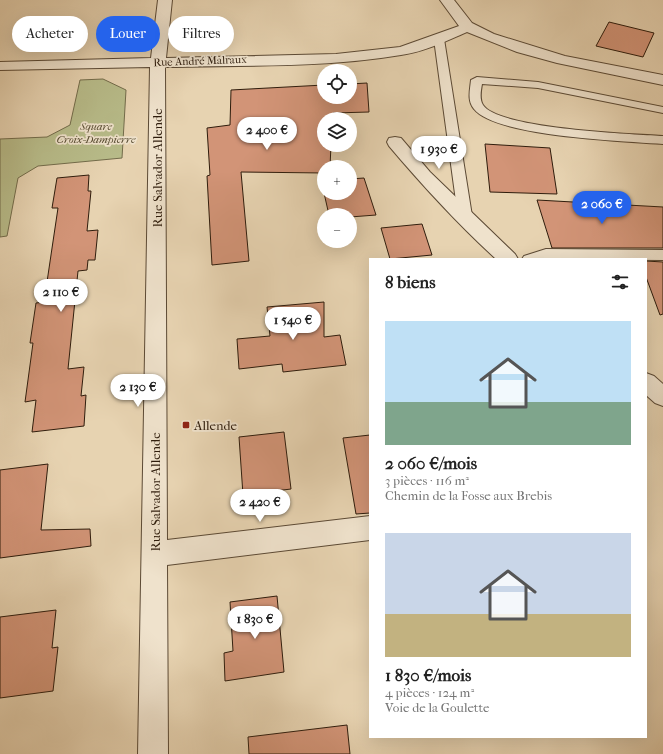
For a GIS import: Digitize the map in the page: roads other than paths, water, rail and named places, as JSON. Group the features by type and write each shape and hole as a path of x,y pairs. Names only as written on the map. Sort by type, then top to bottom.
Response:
{"street":[{"name":"Rue Salvador Allende","path":"153,754 158,62 165,0"},
{"path":"447,0 455,13 468,26 491,38 534,53 663,80"},
{"name":"Rue André Malraux","path":"0,66 336,58 378,55 402,51 439,40 468,26"},
{"path":"395,142 424,176 507,258"},
{"path":"647,383 663,397"},
{"path":"154,554 369,528"}],"lane":[{"path":"439,40 465,216"},
{"path":"663,110 538,85 477,80 474,100 480,110 498,119 542,130 663,140"},
{"path":"532,258 546,254 663,255"}],"place":[{"name":"Allende","path":"186,425"}],"park label":[{"name":"Square Croix-Dampierre","path":"96,132"}]}
